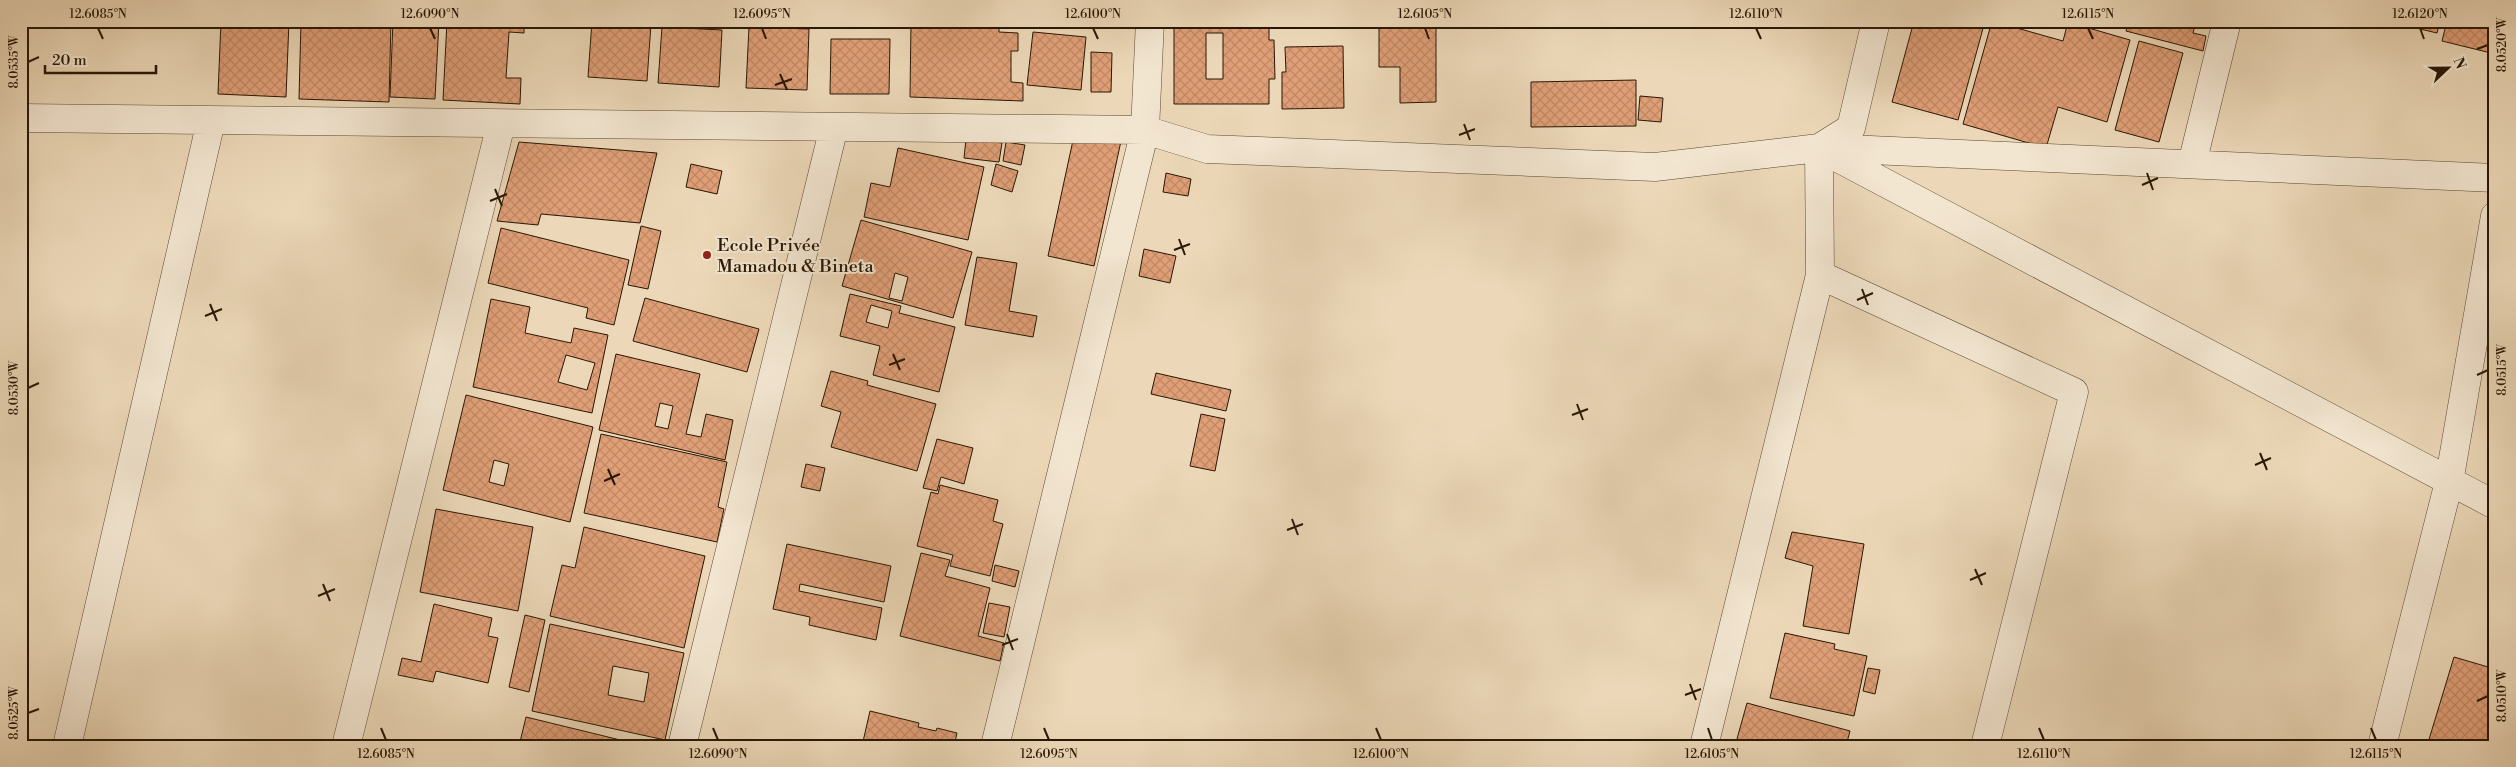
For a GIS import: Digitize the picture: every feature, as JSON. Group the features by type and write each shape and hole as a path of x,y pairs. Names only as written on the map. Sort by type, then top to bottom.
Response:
{"street":[{"path":"996,746 1145,130 1150,21"},
{"path":"1819,148 1851,128 1876,21"},
{"path":"2192,164 2227,21"},
{"path":"21,118 1145,130 1207,149 1655,167 1819,148 2495,178"},
{"path":"67,746 212,120"},
{"path":"346,746 500,124"},
{"path":"682,746 834,128"},
{"path":"1704,746 1820,275 1819,148"},
{"path":"1819,148 2495,505"},
{"path":"2382,746 2449,482 2495,216"},
{"path":"1820,275 2074,392 1985,746"}],"building":[{"path":"221,21 289,21 286,97 218,94"},
{"path":"301,21 391,21 389,102 299,99"},
{"path":"393,21 439,21 435,99 390,97"},
{"path":"447,21 524,21 524,33 509,32 506,78 521,78 520,104 443,100"},
{"path":"592,21 651,24 647,81 588,77"},
{"path":"911,21 999,24 999,32 1018,33 1018,51 1011,51 1011,82 1023,83 1023,101 910,97"},
{"path":"1214,21 1269,21 1269,40 1274,40 1275,79 1269,79 1269,104 1174,104 1174,26 1214,26","holes":["1206,33 1223,33 1223,79 1206,79"]},
{"path":"1914,21 1985,21 1958,120 1892,102"},
{"path":"1992,21 2063,41 2068,22 2130,40 2107,122 2058,107 2046,148 1963,124"},
{"path":"2129,21 2196,21 2193,33 2206,36 2203,51 2126,31"},
{"path":"2422,21 2440,21 2437,33 2420,29"},
{"path":"2447,21 2495,21 2495,54 2442,41"},
{"path":"1379,26 1436,26 1436,102 1400,103 1400,67 1379,67"},
{"path":"662,27 722,30 719,87 658,83"},
{"path":"749,27 809,29 807,90 746,88"},
{"path":"1033,32 1086,37 1081,90 1027,85"},
{"path":"831,39 890,39 889,94 830,94"},
{"path":"2139,41 2183,53 2159,142 2115,130"},
{"path":"1343,46 1344,108 1282,109 1282,72 1286,72 1285,47"},
{"path":"1091,52 1112,53 1111,92 1091,92"},
{"path":"1636,80 1636,126 1531,127 1531,82"},
{"path":"1640,96 1663,98 1661,122 1638,120"},
{"path":"1075,131 1121,141 1094,266 1048,256"},
{"path":"966,139 1002,143 999,162 964,158"},
{"path":"519,142 657,153 640,223 541,214 538,225 497,221"},
{"path":"1006,142 1025,145 1021,165 1003,161"},
{"path":"898,148 984,167 968,240 864,217 871,183 890,187"},
{"path":"691,164 722,171 717,194 686,187"},
{"path":"996,164 1018,171 1012,192 991,185"},
{"path":"1166,173 1191,179 1188,196 1163,192"},
{"path":"861,220 972,252 953,318 842,286","holes":["895,273 908,277 902,301 889,298"]},
{"path":"641,226 661,231 648,289 628,285"},
{"path":"501,228 629,260 614,325 586,318 588,308 488,283"},
{"path":"1144,249 1176,256 1170,283 1139,276"},
{"path":"977,257 1017,263 1009,311 1037,316 1033,337 965,325"},
{"path":"850,294 901,306 899,313 955,327 939,392 873,375 880,346 840,336","holes":["871,305 892,311 888,328 866,322"]},
{"path":"645,298 759,329 747,372 633,341"},
{"path":"491,299 530,307 525,333 571,343 574,328 608,335 592,413 473,387","holes":["566,355 595,363 587,390 558,382"]},
{"path":"616,354 700,374 686,434 701,437 706,414 733,420 725,460 599,430","holes":["660,403 673,406 668,429 655,426"]},
{"path":"831,371 868,381 867,385 936,404 917,471 831,447 841,412 821,406"},
{"path":"1156,373 1231,390 1226,411 1151,394"},
{"path":"466,395 593,427 570,522 443,490","holes":["494,460 509,464 504,486 489,482"]},
{"path":"1201,414 1225,419 1215,471 1190,466"},
{"path":"601,434 727,462 718,507 724,509 717,542 584,513"},
{"path":"937,439 973,448 964,484 941,477 937,491 923,488"},
{"path":"806,464 825,468 820,491 801,487"},
{"path":"940,485 998,500 993,521 1003,524 990,576 950,566 953,555 917,546 931,492 938,494"},
{"path":"436,509 533,527 518,611 420,592"},
{"path":"584,527 705,556 684,648 550,616 562,565 575,568"},
{"path":"1792,532 1864,544 1849,634 1803,626 1813,566 1785,558"},
{"path":"787,544 891,566 884,602 800,584 799,591 882,608 876,640 809,625 810,617 773,609"},
{"path":"921,553 950,560 945,576 990,588 978,636 1004,643 1000,661 900,636"},
{"path":"995,565 1019,571 1015,587 992,581"},
{"path":"989,603 1010,607 1004,637 983,633"},
{"path":"434,604 492,618 488,636 498,638 488,683 436,671 433,682 398,675 402,658 421,662"},
{"path":"525,615 545,620 529,692 509,687"},
{"path":"550,624 684,653 665,740 532,711","holes":["613,666 649,673 644,702 608,695"]},
{"path":"1785,633 1835,644 1834,649 1867,656 1854,716 1770,698"},
{"path":"2454,657 2495,669 2495,746 2427,746"},
{"path":"1868,668 1880,670 1875,694 1863,691"},
{"path":"1747,703 1850,731 1846,746 1735,746"},
{"path":"870,711 919,723 918,727 936,731 937,728 957,733 954,746 862,746"},
{"path":"526,717 645,746 519,746"},
{"path":"1871,741 1888,743 1887,746 1870,746"}],"place":[{"name":"Ecole Privée Mamadou & Bineta","path":"707,255"}]}
